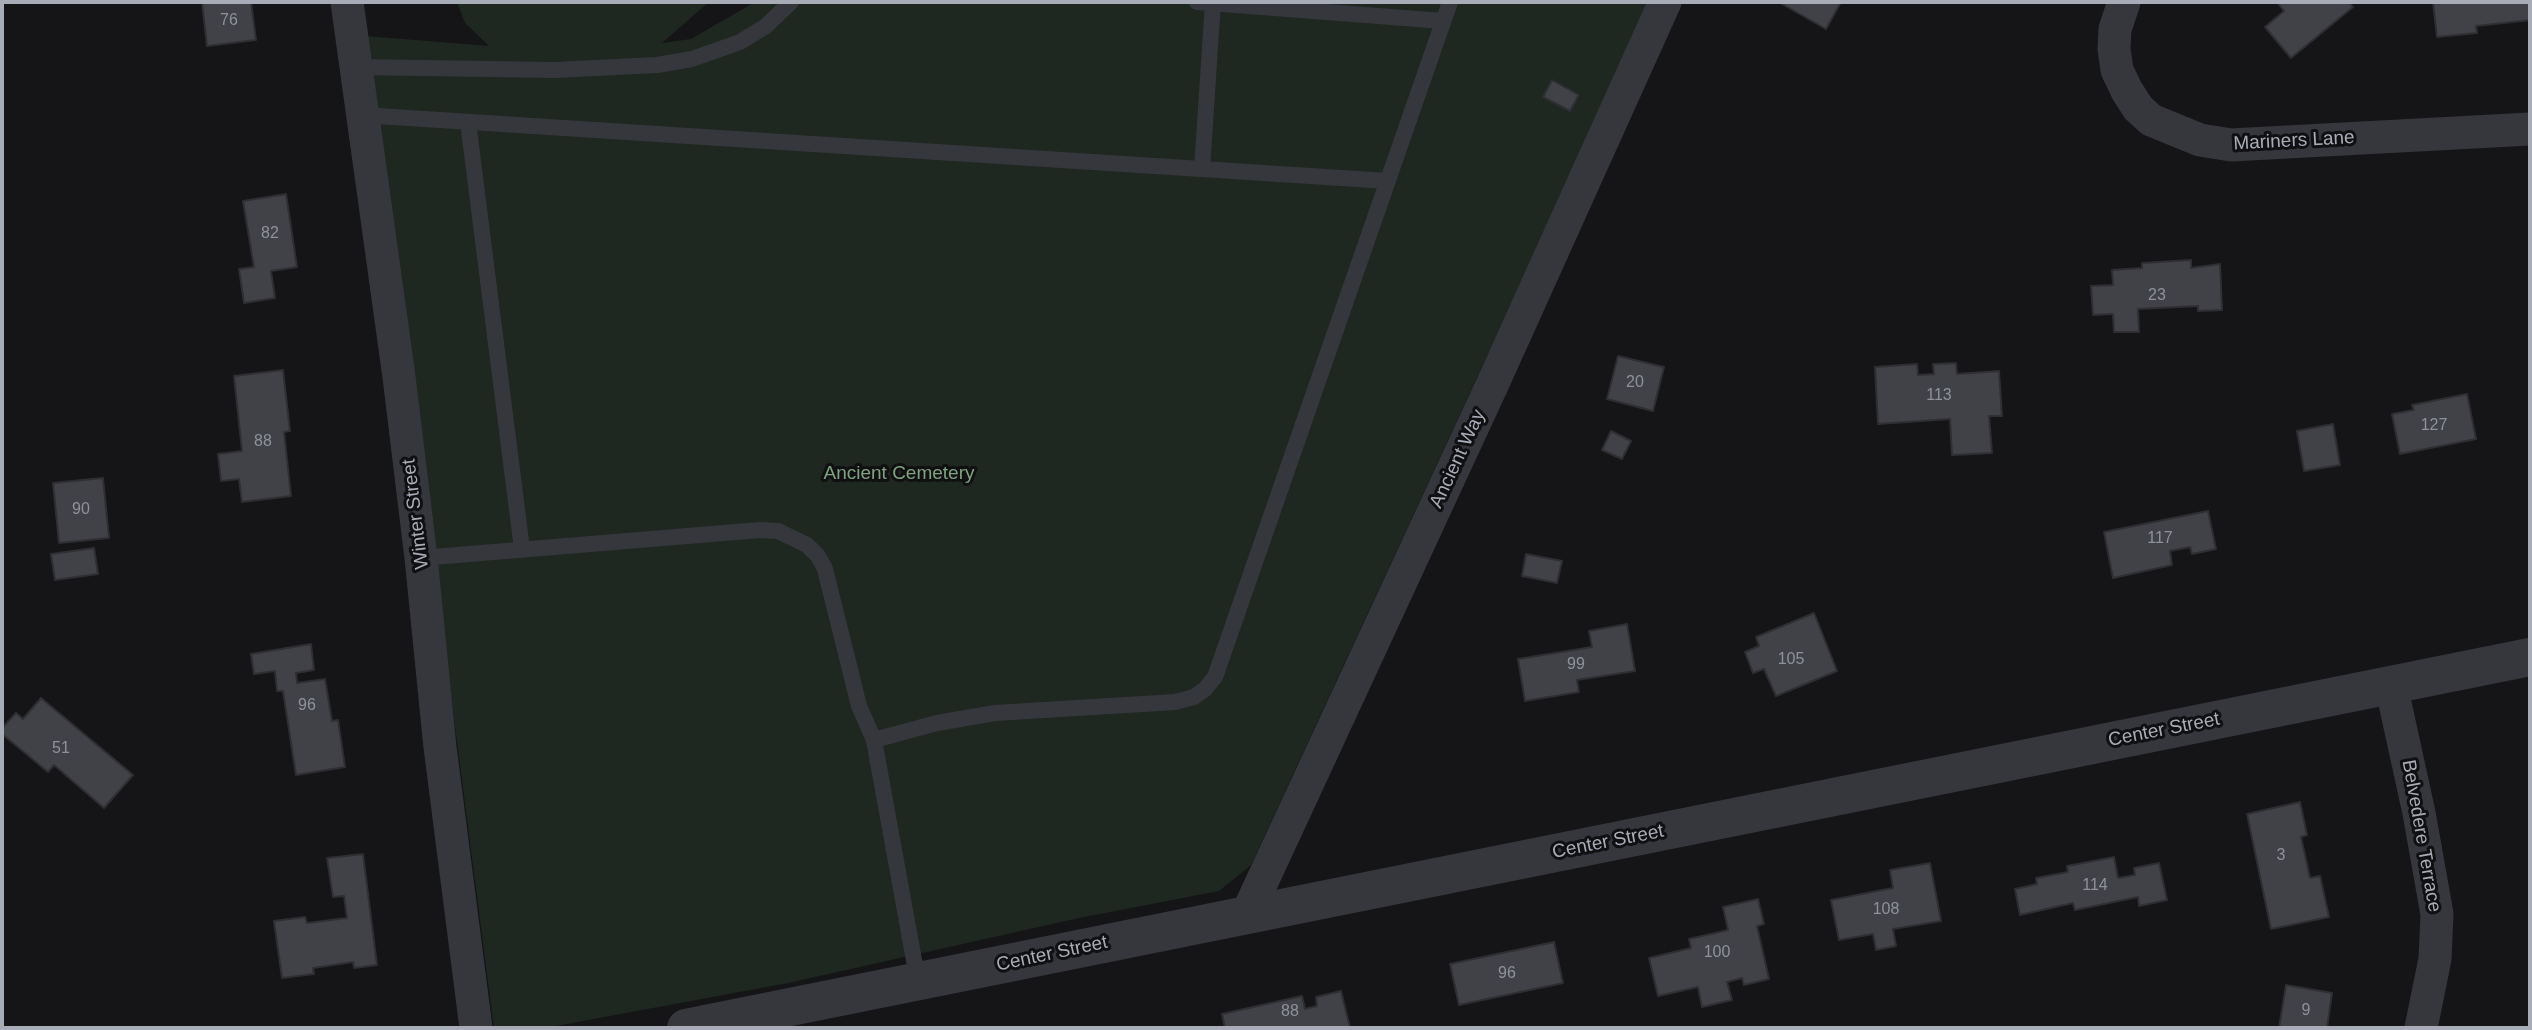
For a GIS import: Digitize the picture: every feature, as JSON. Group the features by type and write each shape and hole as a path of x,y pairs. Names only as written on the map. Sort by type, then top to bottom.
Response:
{"street":[{"name":"Winter Street","path":"347,2 421,558 440,747 476,1028"},
{"name":"Ancient Way","path":"1247,914 1493,383 1665,2"},
{"name":"Mariners Lane","path":"2124,2 2115,29 2114,49 2117,70 2127,91 2138,108 2151,120 2200,141 2231,145 2530,129"},
{"name":"Center Street","path":"704,1026 1247,914 2530,657"},
{"name":"Belvedere Terrace","path":"2391,685 2419,813 2437,914 2435,959 2421,1028"}],"lane":[{"path":"356,66 555,70 657,65 692,60 740,42 766,26 791,2"},
{"path":"1202,169 1208,2 1443,21"},
{"path":"874,740 937,723 986,714 1028,709 1175,702 1194,697 1215,677 1450,2"},
{"path":"362,116 1388,181"},
{"path":"468,122 522,549"},
{"path":"421,558 760,530 778,531 807,545 818,556 825,569 859,706 874,740 918,982"}],"green space":[{"name":"Ancient Cemetery","path":"457,2 709,2 662,43 691,39 755,2 1651,2 1251,865 1219,891 1079,918 788,983 545,1028 494,1028 366,36 489,46 465,23"}],"building":[{"path":"202,2 251,2 256,40 207,46"},
{"path":"1841,2 1826,29 1782,4"},
{"path":"2277,2 2349,2 2353,7 2291,58 2265,27 2284,11"},
{"path":"2433,2 2530,2 2530,20 2476,26 2477,33 2437,37"},
{"path":"1552,80 1579,95 1570,111 1543,97"},
{"path":"286,194 297,267 271,271 275,298 244,303 239,269 254,267 243,201"},
{"path":"2191,260 2191,268 2220,264 2222,310 2198,311 2198,306 2138,309 2139,332 2114,332 2113,314 2093,315 2091,286 2113,285 2112,270 2142,268 2142,263"},
{"path":"1618,356 1664,367 1653,411 1607,399"},
{"path":"1956,363 1957,374 1999,371 2002,416 1989,416 1992,453 1952,455 1950,419 1878,424 1875,367 1917,364 1918,375 1934,374 1933,364"},
{"path":"283,370 290,431 284,432 291,496 242,502 239,479 221,481 218,454 242,451 234,376"},
{"path":"2467,394 2476,439 2400,454 2392,414 2414,410 2412,405"},
{"path":"2333,424 2340,465 2304,471 2297,431"},
{"path":"1611,431 1631,441 1622,459 1602,450"},
{"path":"103,478 109,538 59,543 53,483"},
{"path":"2208,511 2216,549 2192,554 2190,547 2170,551 2172,565 2113,578 2104,532"},
{"path":"94,548 98,574 55,580 51,554"},
{"path":"1526,554 1562,561 1557,583 1522,576"},
{"path":"1814,613 1837,671 1776,696 1764,669 1753,673 1745,652 1759,646 1756,637"},
{"path":"1627,624 1635,671 1577,680 1579,692 1525,701 1518,659 1592,647 1589,631"},
{"path":"311,644 314,670 296,673 297,683 325,679 332,721 338,720 345,767 296,775 283,691 277,691 275,671 254,674 251,654"},
{"path":"41,698 133,775 104,808 54,765 48,772 2,734 2,728 16,713 23,719"},
{"path":"2300,802 2307,835 2301,837 2310,878 2320,876 2329,917 2271,929 2247,814"},
{"path":"363,854 377,965 354,968 353,962 313,968 314,974 282,978 274,921 305,917 307,923 347,918 344,896 333,897 327,858"},
{"path":"2114,857 2118,878 2135,875 2134,868 2159,863 2167,900 2139,906 2138,897 2075,910 2073,903 2020,915 2015,889 2037,884 2036,878 2068,872 2067,866"},
{"path":"1930,863 1941,921 1893,929 1896,946 1876,950 1873,934 1839,940 1831,900 1893,888 1890,870"},
{"path":"1758,899 1764,924 1757,926 1769,979 1744,985 1742,978 1727,982 1732,1000 1702,1007 1698,987 1658,996 1649,958 1691,948 1689,939 1728,930 1723,907"},
{"path":"1554,942 1563,983 1459,1005 1450,964"},
{"path":"2286,985 2332,993 2327,1028 2279,1028"},
{"path":"1341,991 1350,1028 1225,1028 1222,1014 1302,996 1305,1009 1317,1006 1316,997"}]}
